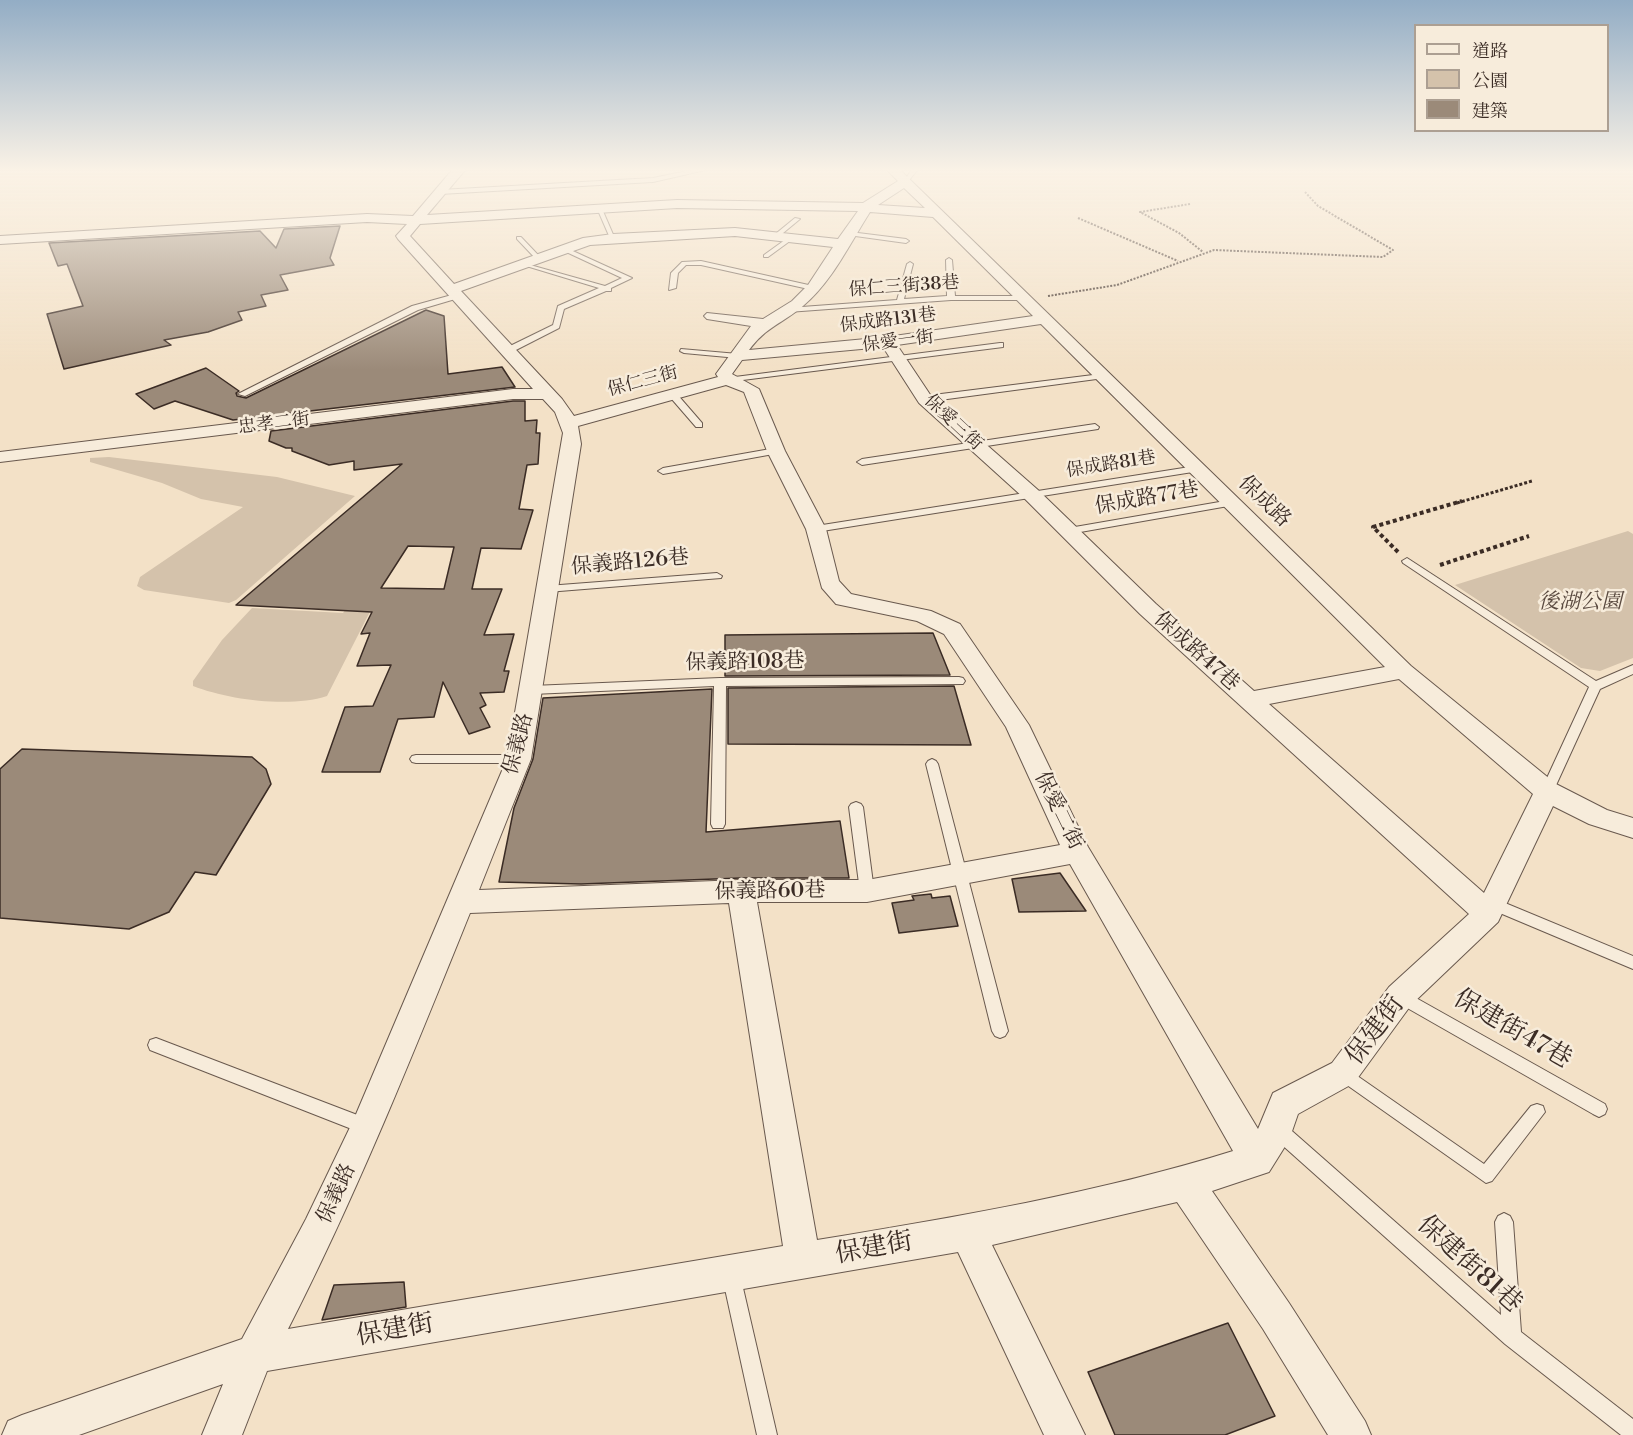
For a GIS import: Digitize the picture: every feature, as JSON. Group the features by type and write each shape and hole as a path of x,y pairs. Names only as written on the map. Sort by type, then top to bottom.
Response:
{"street":[{"path":"0,240 67,236"},
{"path":"403,236 547,394 556,401 569,423"},
{"path":"456,292 538,258 588,241 654,236"},
{"path":"767,236 847,239"},
{"path":"727,380 724,374 756,330 788,310 813,288 849,236"},
{"name":"保成路","path":"959,236 1403,671 1548,791 1598,817 1633,828"},
{"path":"712,316 765,324"},
{"name":"保成路131巷","path":"738,356 892,350 1043,319"},
{"name":"保愛三街","path":"892,350 925,399 1030,494"},
{"name":"保仁三街","path":"569,423 727,380"},
{"name":"保愛二街","path":"727,380 751,389 776,451 816,529 829,583 844,599 923,616 952,629 1017,724 1077,852 1257,1160"},
{"name":"忠孝二街","path":"0,457 513,394 547,394"},
{"name":"保義路","path":"222,1435 255,1354 319,1232 367,1128 458,902 519,759 572,444 569,423"},
{"name":"保成路47巷","path":"1030,494 1148,609 1250,700 1403,671"},
{"path":"1250,700 1490,909"},
{"name":"保建街","path":"22,1435 255,1354 967,1233 1185,1183 1257,1160 1277,1129 1285,1104 1343,1073 1400,996 1490,909 1548,791"},
{"name":"保義路60巷","path":"458,902 741,891 867,891 1077,852"},
{"path":"741,891 803,1262"},
{"path":"1185,1183 1276,1316 1351,1435"},
{"path":"967,1233 1065,1435"}],"lane":[{"path":"519,238 538,258"},
{"path":"766,256 791,238"},
{"path":"847,239 906,241"},
{"path":"509,350 556,326 561,308 628,278 564,249"},
{"path":"949,260 951,298"},
{"path":"672,288 675,273 684,263 702,263 813,288"},
{"path":"525,264 608,288"},
{"path":"900,302 909,264"},
{"path":"242,394 415,308 456,292"},
{"name":"保仁三街38巷","path":"788,310 951,298 1022,298"},
{"name":"保愛一街","path":"727,380 892,350 1000,345"},
{"path":"684,351 738,356"},
{"path":"925,399 1101,376"},
{"path":"673,395 699,425"},
{"path":"862,462 1095,427"},
{"path":"663,471 776,451"},
{"name":"保成路81巷","path":"1030,494 1196,469"},
{"path":"816,529 1030,494"},
{"name":"保成路77巷","path":"1069,531 1231,503"},
{"path":"1407,561 1595,686"},
{"name":"保義路126巷","path":"547,589 717,576"},
{"path":"1548,791 1595,686 1633,669"},
{"name":"保義路108巷","path":"532,690 720,682 959,681"},
{"path":"718,824 720,682"},
{"path":"416,759 519,759"},
{"path":"932,764 1000,1031"},
{"path":"856,807 867,891"},
{"path":"1490,909 1633,963"},
{"name":"保建街47巷","path":"1400,996 1599,1109"},
{"path":"156,1045 367,1128"},
{"path":"1343,1073 1486,1174 1538,1112"},
{"name":"保建街81巷","path":"1277,1129 1512,1337 1633,1432"},
{"path":"1504,1222 1512,1337"},
{"path":"731,1274 766,1435"}],"path":[{"path":"1120,236 1178,261"},
{"path":"1183,236 1203,253"},
{"path":"1022,298 1079,293 1114,287 1178,261 1214,250 1383,257 1393,250 1369,236"},
{"path":"1407,561 1373,527 1532,481"},
{"path":"1422,571 1529,536"}],"green space":[{"path":"109,457 277,477 355,496 236,600 229,603 144,590 137,586 140,577 243,507 201,499 162,483 90,462 90,458"},
{"name":"後湖公園","path":"1628,531 1633,534 1633,658 1600,671 1581,668 1455,585"},
{"path":"359,591 380,592 327,696 312,700 260,701 224,695 193,686 193,681 222,640 252,608 343,613"}],"building":[{"path":"173,236 265,236 276,248 281,236 337,236 330,258 334,265 280,275 288,290 261,295 266,306 238,312 242,320 208,332 164,340 171,345 64,369 47,314 83,306 67,264 58,266 49,243"},
{"path":"426,310 444,316 448,374 502,367 515,387 233,420 175,401 154,409 136,394 206,368 239,391 236,393 237,396 246,398"},
{"path":"525,401 525,421 537,420 536,433 540,433 538,464 527,465 519,509 533,510 521,549 481,548 472,589 502,589 484,635 514,634 504,671 509,671 504,692 480,693 486,705 480,708 490,727 469,734 443,682 434,717 398,719 380,772 322,772 345,707 373,706 391,665 357,666 370,633 361,634 372,612 236,605 402,464 354,470 354,461 329,465 292,451 292,448 269,441 271,431","holes":["408,546 454,547 444,589 381,588"]},
{"path":"933,633 950,675 725,676 725,635"},
{"path":"954,686 971,745 728,744 728,688"},
{"path":"712,689 706,832 840,821 849,878 741,878 581,884 499,882 514,808 533,759 543,698"},
{"path":"22,749 252,757 266,769 271,784 216,875 195,872 169,912 129,929 0,918 0,769"},
{"path":"1060,873 1086,911 1019,912 1012,879"},
{"path":"931,894 932,898 950,896 958,926 899,933 892,903 914,900 912,896"},
{"path":"404,1282 406,1307 322,1320 334,1285"},
{"path":"1228,1323 1275,1416 1225,1435 1115,1435 1088,1372"}]}
